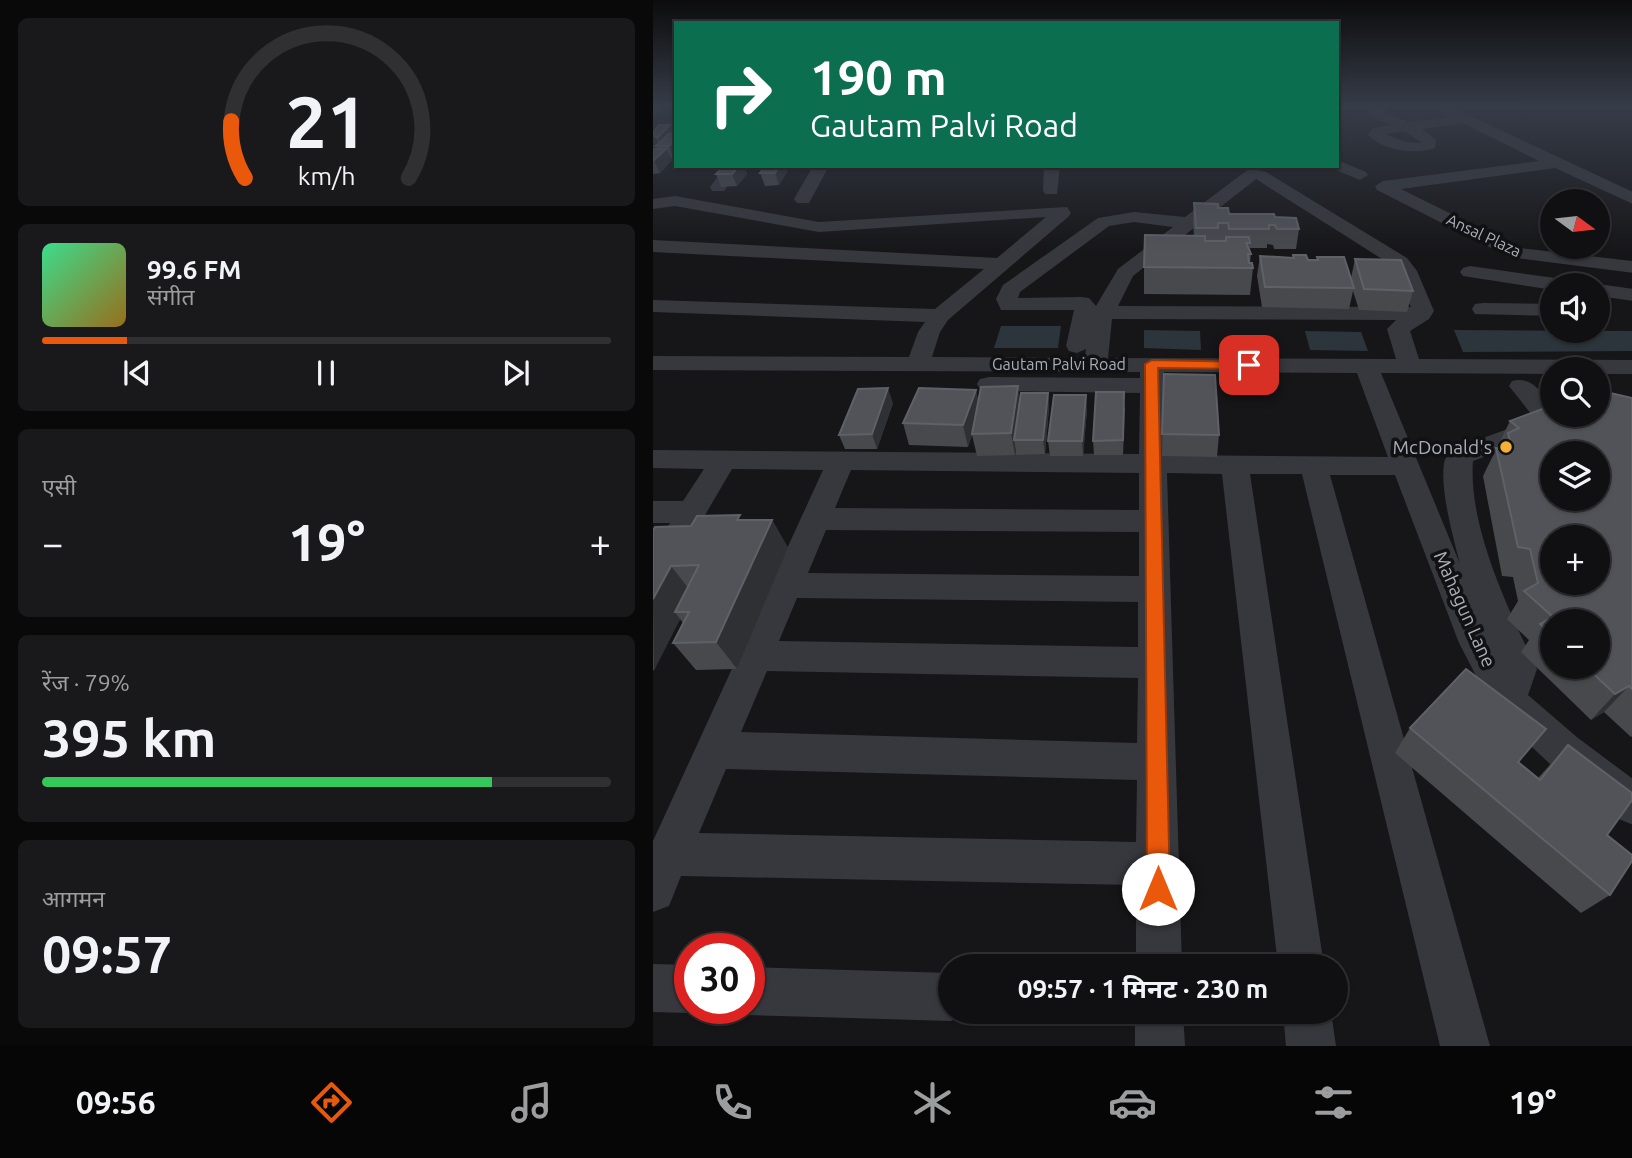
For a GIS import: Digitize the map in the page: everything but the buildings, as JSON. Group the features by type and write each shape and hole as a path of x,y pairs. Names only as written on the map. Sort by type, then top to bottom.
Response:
{"street":[{"path":"1541,156 1550,160"},
{"name":"Ansal Plaza","path":"1632,199 1557,163 1383,186 1509,251 1632,267"},
{"path":"1339,166 1360,175"},
{"path":"718,187 732,168"},
{"path":"803,198 820,168"},
{"path":"1051,190 1052,168"},
{"path":"1085,363 1094,313 1125,273 1249,174 1260,175 1400,262 1411,279 1423,311 1397,329 1410,366"},
{"path":"653,204 675,201 819,227 1061,211 1062,213 940,316 929,332 918,364"},
{"path":"1188,222 1134,217 1104,222 1011,289 1007,299 1009,305 1081,303 1094,313 1421,314"},
{"path":"653,246 1001,264"},
{"path":"1470,272 1540,282"},
{"path":"1610,292 1632,295"},
{"path":"653,306 940,316"},
{"path":"1483,309 1540,310"},
{"path":"1610,311 1632,312"},
{"name":"Gautam Palvi Road","path":"653,363 1085,363 1152,375"},
{"name":"Gautam Palvi Road","path":"1370,376 1410,366 1614,374 1632,387"},
{"path":"1152,375 1159,954"},
{"name":"Gautam Palvi Road","path":"653,381 1152,375 1370,376 1537,386"},
{"name":"Mahagun Lane","path":"1370,376 1476,643 1508,700 1564,751 1632,805"},
{"path":"1508,700 1519,669 1490,612 1471,547 1459,489 1458,461 1463,455 1544,425 1549,417 1537,386"},
{"path":"653,459 1406,467"},
{"path":"653,575 724,459"},
{"path":"841,461 661,872 1158,864"},
{"path":"1235,465 1299,954"},
{"path":"1314,466 1465,1046"},
{"path":"653,512 692,512"},
{"path":"816,519 1155,521"},
{"path":"787,585 1156,589"},
{"path":"756,656 1157,663"},
{"path":"714,750 1158,762"},
{"path":"653,988 674,989"},
{"path":"765,991 938,997"},
{"path":"1159,1024 1160,1046"},
{"path":"1308,1024 1311,1046"}],"shaded area":[{"path":"1001,326 1061,326 1058,348 994,348"},
{"path":"1144,330 1200,331 1201,350 1144,348"},
{"path":"1454,330 1540,330 1540,343 1610,343 1610,331 1632,331 1632,351 1463,352"},
{"path":"1305,331 1361,332 1368,351 1310,350"}],"place":[{"name":"McDonald's","path":"1506,447"}],"route":[{"path":"1158,889 1152,364 1249,365"}]}
